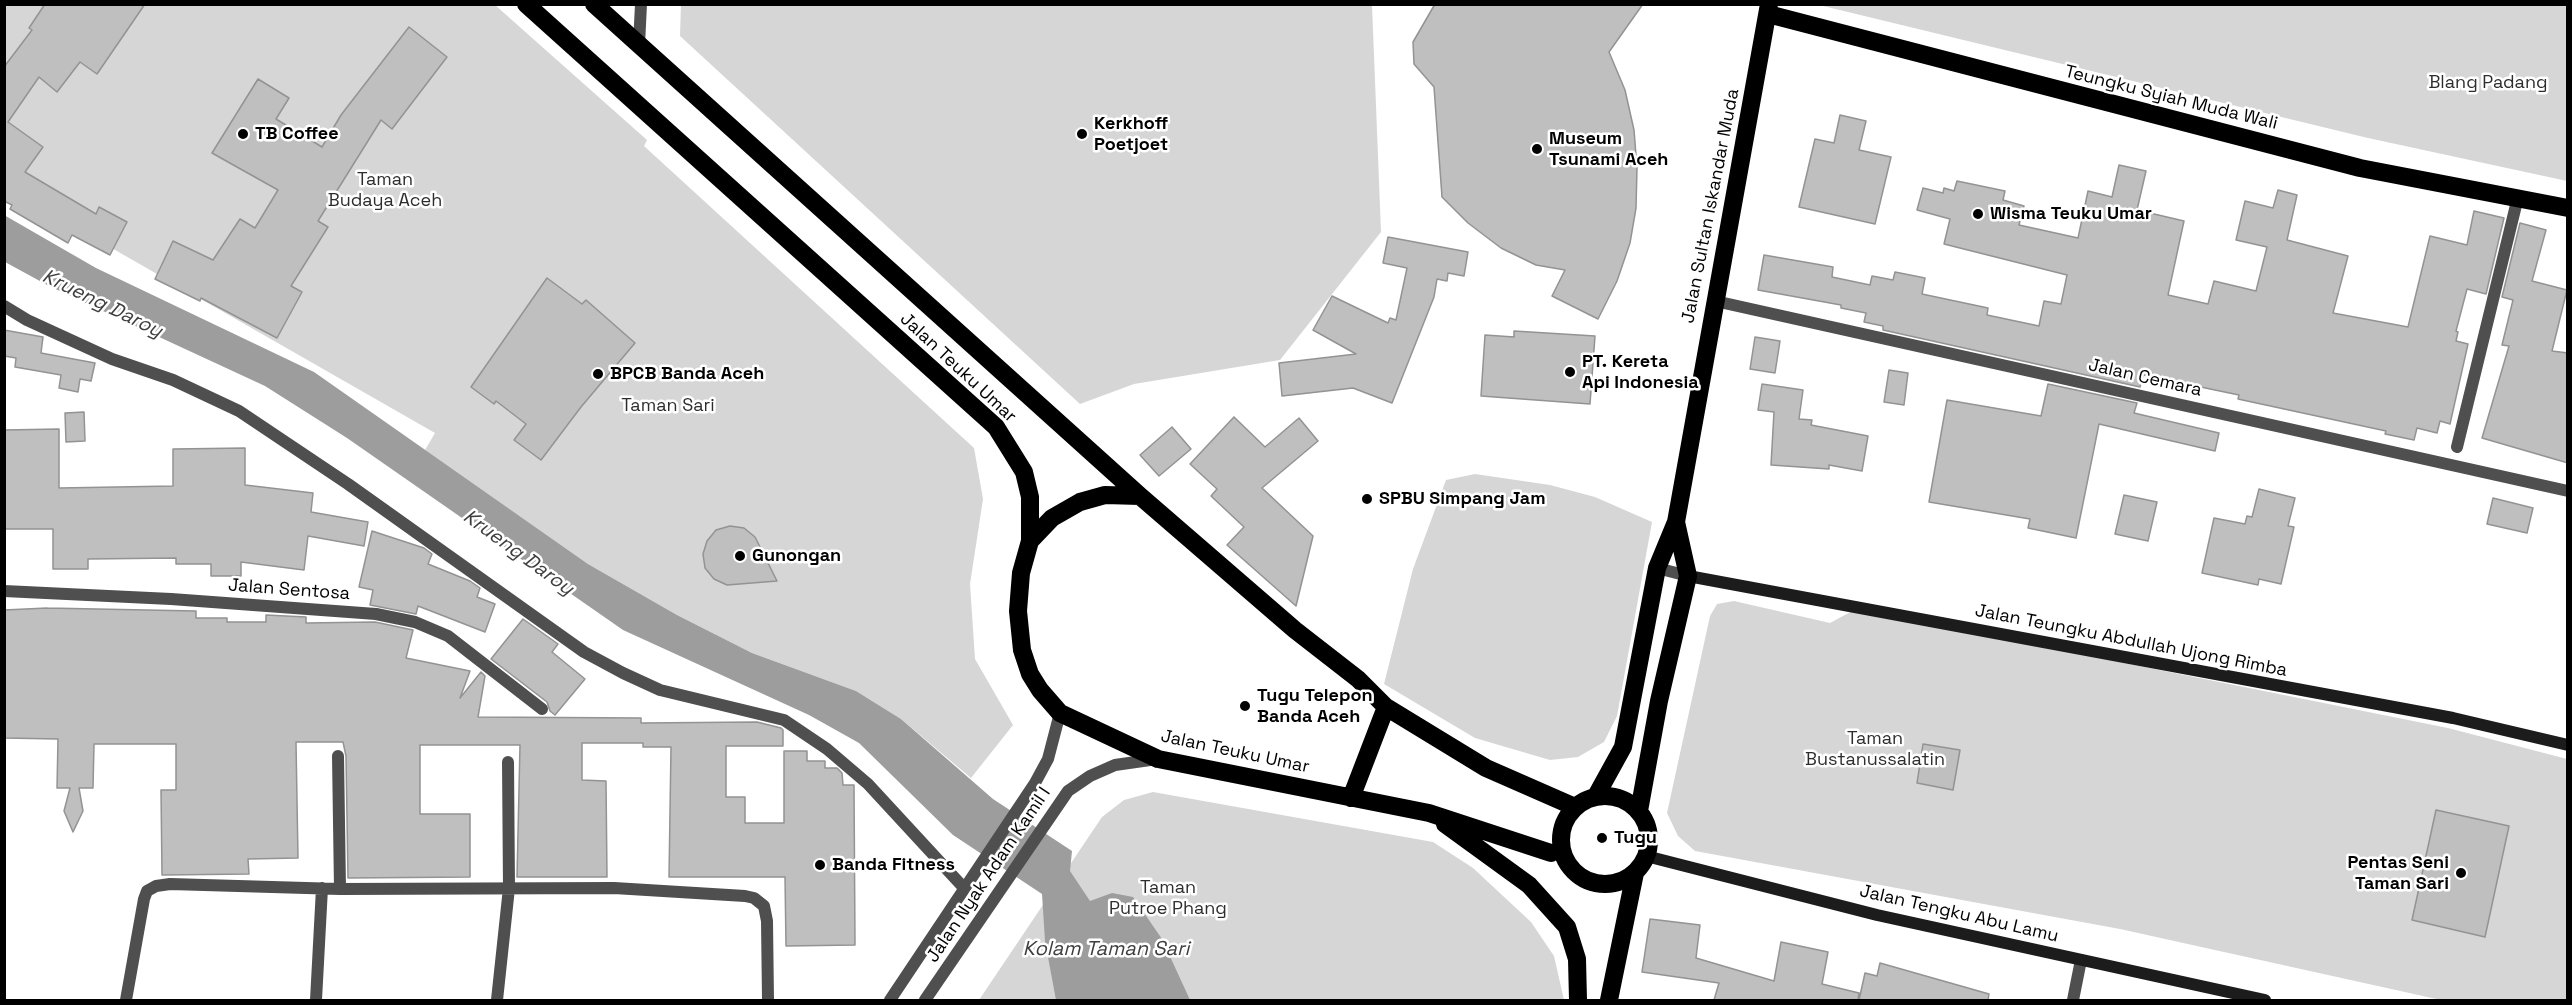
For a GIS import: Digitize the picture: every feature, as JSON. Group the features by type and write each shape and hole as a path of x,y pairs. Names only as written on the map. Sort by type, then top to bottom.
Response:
{"highway":[{"name":"Jalan Teuku Umar","path":"526,4 996,427 1024,472 1030,496 1030,541 1021,573 1018,611 1022,650 1030,674 1040,690 1060,713 1158,759 1429,813 1551,853"},
{"name":"Jalan Teuku Umar","path":"594,4 1140,496 1295,630 1358,679 1386,707 1486,768 1575,807"},
{"name":"Teungku Syiah Muda Wali","path":"1769,9 2360,168 2568,208"},
{"name":"Jalan Sultan Iskandar Muda","path":"1596,796 1623,747 1657,568 1676,522 1714,301 1769,9"},
{"path":"1030,541 1052,518 1080,502 1105,495 1140,496"},
{"name":"Jalan Sultan Iskandar Muda","path":"1639,811 1659,701 1688,576 1676,522"},
{"path":"1351,798 1386,707"},
{"path":"1609,1000 1635,873 1646,856 1648,830 1639,811 1623,800 1596,796 1575,807 1561,832 1564,859 1574,873 1588,882 1605,885 1621,882 1635,873"},
{"path":"1429,813 1529,885 1567,927 1577,959 1578,1000"}],"street":[{"path":"639,45 641,4"},
{"path":"2457,447 2518,197"},
{"name":"Jalan Cemara","path":"1714,301 2568,491"},
{"path":"4,306 27,320 102,354 173,380 238,411 348,484 584,652 623,673 660,690 784,720 827,749 868,784 964,888"},
{"path":"1657,568 1688,576"},
{"name":"Jalan Teungku Abdullah Ujong Rimba","path":"1688,576 2453,718 2568,745"},
{"name":"Jalan Sentosa","path":"4,591 171,599 353,612 415,622 448,636 542,709"},
{"name":"Jalan Nyak Adam Kamil I","path":"890,1000 1048,759 1060,713"},
{"path":"338,756 340,889"},
{"name":"Jalan Nyak Adam Kamil I","path":"925,1000 1068,791 1090,776 1115,765 1158,759"},
{"path":"497,1000 509,888 508,762"},
{"name":"Jalan Tengku Abu Lamu","path":"1646,856 1877,915 2265,1000"},
{"path":"126,1000 144,899 147,891 156,886 340,889 614,888 754,898 764,906 767,921 768,1000"},
{"path":"316,1000 322,888"},
{"path":"2073,1000 2081,960"}],"green space":[{"name":"Kerkhoff Poetjoet","path":"681,4 1372,5 1381,232 1280,360 1134,384 1080,404 680,36"},
{"path":"5,5 495,5 647,140 644,146 974,448 983,499 970,584 975,659 1013,725 971,778 901,719 856,691 752,653 677,615 588,564 425,450 435,433 5,187"},
{"name":"Blang Padang","path":"1819,5 2567,5 2567,181 2368,138"},
{"path":"1475,474 1550,485 1595,497 1652,522 1617,716 1604,742 1578,757 1550,760 1475,738 1384,684 1413,569 1446,480"},
{"name":"Taman Bustanussalatin","path":"1734,601 1830,623 1856,609 2448,728 2567,759 2567,1000 2441,1000 2120,929 1695,851 1678,836 1667,813 1710,616 1717,604"},
{"name":"Taman Putroe Phang","path":"1153,792 1433,842 1473,868 1531,922 1554,956 1564,1000 979,1000 1102,817 1124,800"}],"water":[{"path":"4,215 96,268 314,372 588,564 677,615 752,653 856,691 901,719 993,799 1072,851 1070,871 1090,901 1112,893 1133,897 1162,939 1190,1000 1056,1000 1045,941 1042,894 953,835 859,743 809,715 623,630 347,438 265,386 49,286 5,262"}],"building":[{"path":"45,4 145,4 97,74 80,62 57,92 39,77 8,122 43,147 25,172 96,214 99,207 127,222 110,255 72,235 68,243 10,209 12,205 4,201 4,67 32,30 29,28"},
{"name":"Museum Tsunami Aceh","path":"1435,4 1643,4 1609,52 1625,90 1634,130 1637,168 1636,208 1630,243 1617,281 1598,319 1552,296 1565,270 1536,265 1501,248 1468,223 1442,197 1434,87 1414,64 1413,42"},
{"path":"409,27 447,57 392,129 381,120 318,221 328,227 291,286 302,292 277,338 201,298 200,301 155,279 173,241 213,260 240,219 255,228 278,190 212,153 258,79 289,98 276,119 322,147 341,115"},
{"path":"1840,115 1866,121 1859,150 1891,157 1875,224 1799,207 1815,139 1834,143"},
{"path":"2119,165 2146,171 2137,210 2184,221 2168,295 2208,304 2214,281 2256,291 2267,247 2236,240 2245,201 2273,208 2278,190 2297,195 2287,240 2348,256 2333,313 2408,327 2430,236 2467,245 2474,211 2504,218 2486,294 2467,289 2456,331 2458,332 2456,341 2468,344 2450,424 2440,421 2437,433 2417,428 2414,440 2385,434 2386,431 2238,399 2239,395 2143,375 2140,387 1883,330 1883,326 1864,322 1866,313 1841,308 1841,305 1758,290 1764,255 1833,267 1832,277 1870,285 1872,276 1893,280 1895,272 1925,278 1922,294 1988,308 1987,315 2039,326 2044,301 2061,304 2067,275 1944,244 1950,219 1917,210 1923,188 1943,193 1944,188 1954,191 1957,181 2005,191 2003,200 2024,206 2019,225 2078,238 2088,191 2112,197"},
{"path":"2520,223 2546,230 2532,281 2567,290 2552,351 2568,353 2568,463 2482,438 2509,346 2502,345 2513,300 2502,297"},
{"path":"1388,237 1468,252 1464,276 1448,273 1447,281 1437,279 1434,297 1392,403 1353,388 1282,396 1279,363 1356,354 1313,330 1332,296 1388,323 1390,318 1396,320 1407,268 1383,263"},
{"path":"547,278 582,304 586,300 635,343 581,407 541,460 514,440 526,424 496,401 494,404 471,387"},
{"path":"4,330 43,337 41,353 95,363 91,381 80,379 78,392 59,388 61,375 15,367 16,358 4,356"},
{"path":"1514,331 1595,336 1590,404 1481,396 1485,335 1514,337"},
{"path":"1755,337 1780,341 1775,373 1750,369"},
{"path":"1889,370 1908,373 1904,405 1884,402"},
{"path":"1762,384 1803,390 1799,419 1812,420 1811,425 1868,436 1862,471 1829,465 1829,469 1771,465 1774,412 1758,410"},
{"path":"2048,384 2137,403 2134,413 2219,433 2215,451 2099,424 2076,538 2028,528 2030,519 1929,502 1947,400 2041,416"},
{"path":"84,412 85,441 66,442 65,413"},
{"path":"1234,417 1265,447 1299,418 1318,441 1262,488 1313,536 1296,606 1227,545 1244,527 1211,496 1217,489 1190,464"},
{"path":"1172,427 1191,449 1159,476 1140,455"},
{"path":"59,429 59,488 173,486 173,449 245,448 245,485 313,493 311,512 368,522 364,546 308,536 304,570 241,562 241,576 211,576 211,564 176,564 176,558 88,559 88,569 53,569 53,529 4,529 4,430"},
{"path":"2259,489 2295,498 2288,526 2294,527 2281,584 2259,579 2258,585 2202,573 2214,518 2245,524 2247,516 2252,517"},
{"path":"2124,495 2157,502 2148,541 2115,534"},
{"path":"2493,498 2533,508 2527,533 2487,524"},
{"path":"730,526 744,528 755,537 777,581 727,585 714,579 705,568 703,554 707,541 716,530"},
{"path":"372,531 424,548 432,554 428,564 470,581 480,588 477,597 495,604 485,632 418,606 416,614 370,605 373,590 359,587"},
{"path":"47,608 196,611 196,618 227,618 227,622 266,622 266,615 306,617 306,623 375,622 413,630 406,658 470,671 460,698 481,672 485,676 478,717 641,718 641,723 757,722 781,728 783,746 726,746 726,797 745,797 745,823 784,823 784,751 807,751 807,761 825,761 825,768 837,768 842,773 843,785 854,785 855,945 786,946 785,877 669,877 671,747 643,747 643,743 582,743 582,780 606,781 607,877 517,877 520,745 420,745 420,814 470,814 470,877 348,878 346,756 343,742 296,742 298,858 248,859 249,874 162,875 161,790 176,790 176,744 94,744 93,788 79,788 83,811 73,832 64,811 70,788 57,788 58,739 4,738 4,610"},
{"path":"523,619 558,644 552,652 585,679 555,715 550,711 547,702 491,659"},
{"path":"1923,744 1960,750 1953,790 1917,783"},
{"name":"Pentas Seni Taman Sari","path":"2436,810 2509,826 2485,937 2412,920"},
{"path":"1650,919 1700,925 1696,958 1774,981 1781,942 1828,952 1822,984 1859,993 1858,1000 1714,1000 1719,983 1642,972"},
{"path":"1880,963 1989,994 1988,1000 1859,1000 1865,973 1877,976"}],"place":[{"name":"TB Coffee","path":"243,134"},
{"name":"Kerkhoff Poetjoet","path":"1082,134"},
{"name":"Museum Tsunami Aceh","path":"1537,149"},
{"name":"Wisma Teuku Umar","path":"1978,214"},
{"name":"PT. Kereta Api Indonesia","path":"1570,372"},
{"name":"BPCB Banda Aceh","path":"598,374"},
{"name":"SPBU Simpang Jam","path":"1367,499"},
{"name":"Gunongan","path":"740,556"},
{"name":"Tugu Telepon Banda Aceh","path":"1245,706"},
{"name":"Tugu","path":"1602,838"},
{"name":"Banda Fitness","path":"820,865"},
{"name":"Pentas Seni Taman Sari","path":"2461,873"}],"park label":[{"name":"Taman Budaya Aceh","path":"385,190"},
{"name":"Taman Sari","path":"668,406"}],"water label":[{"name":"Krueng Daroy","path":"102,304"},
{"name":"Krueng Daroy","path":"518,553"},
{"name":"Kolam Taman Sari","path":"1106,950"}]}
